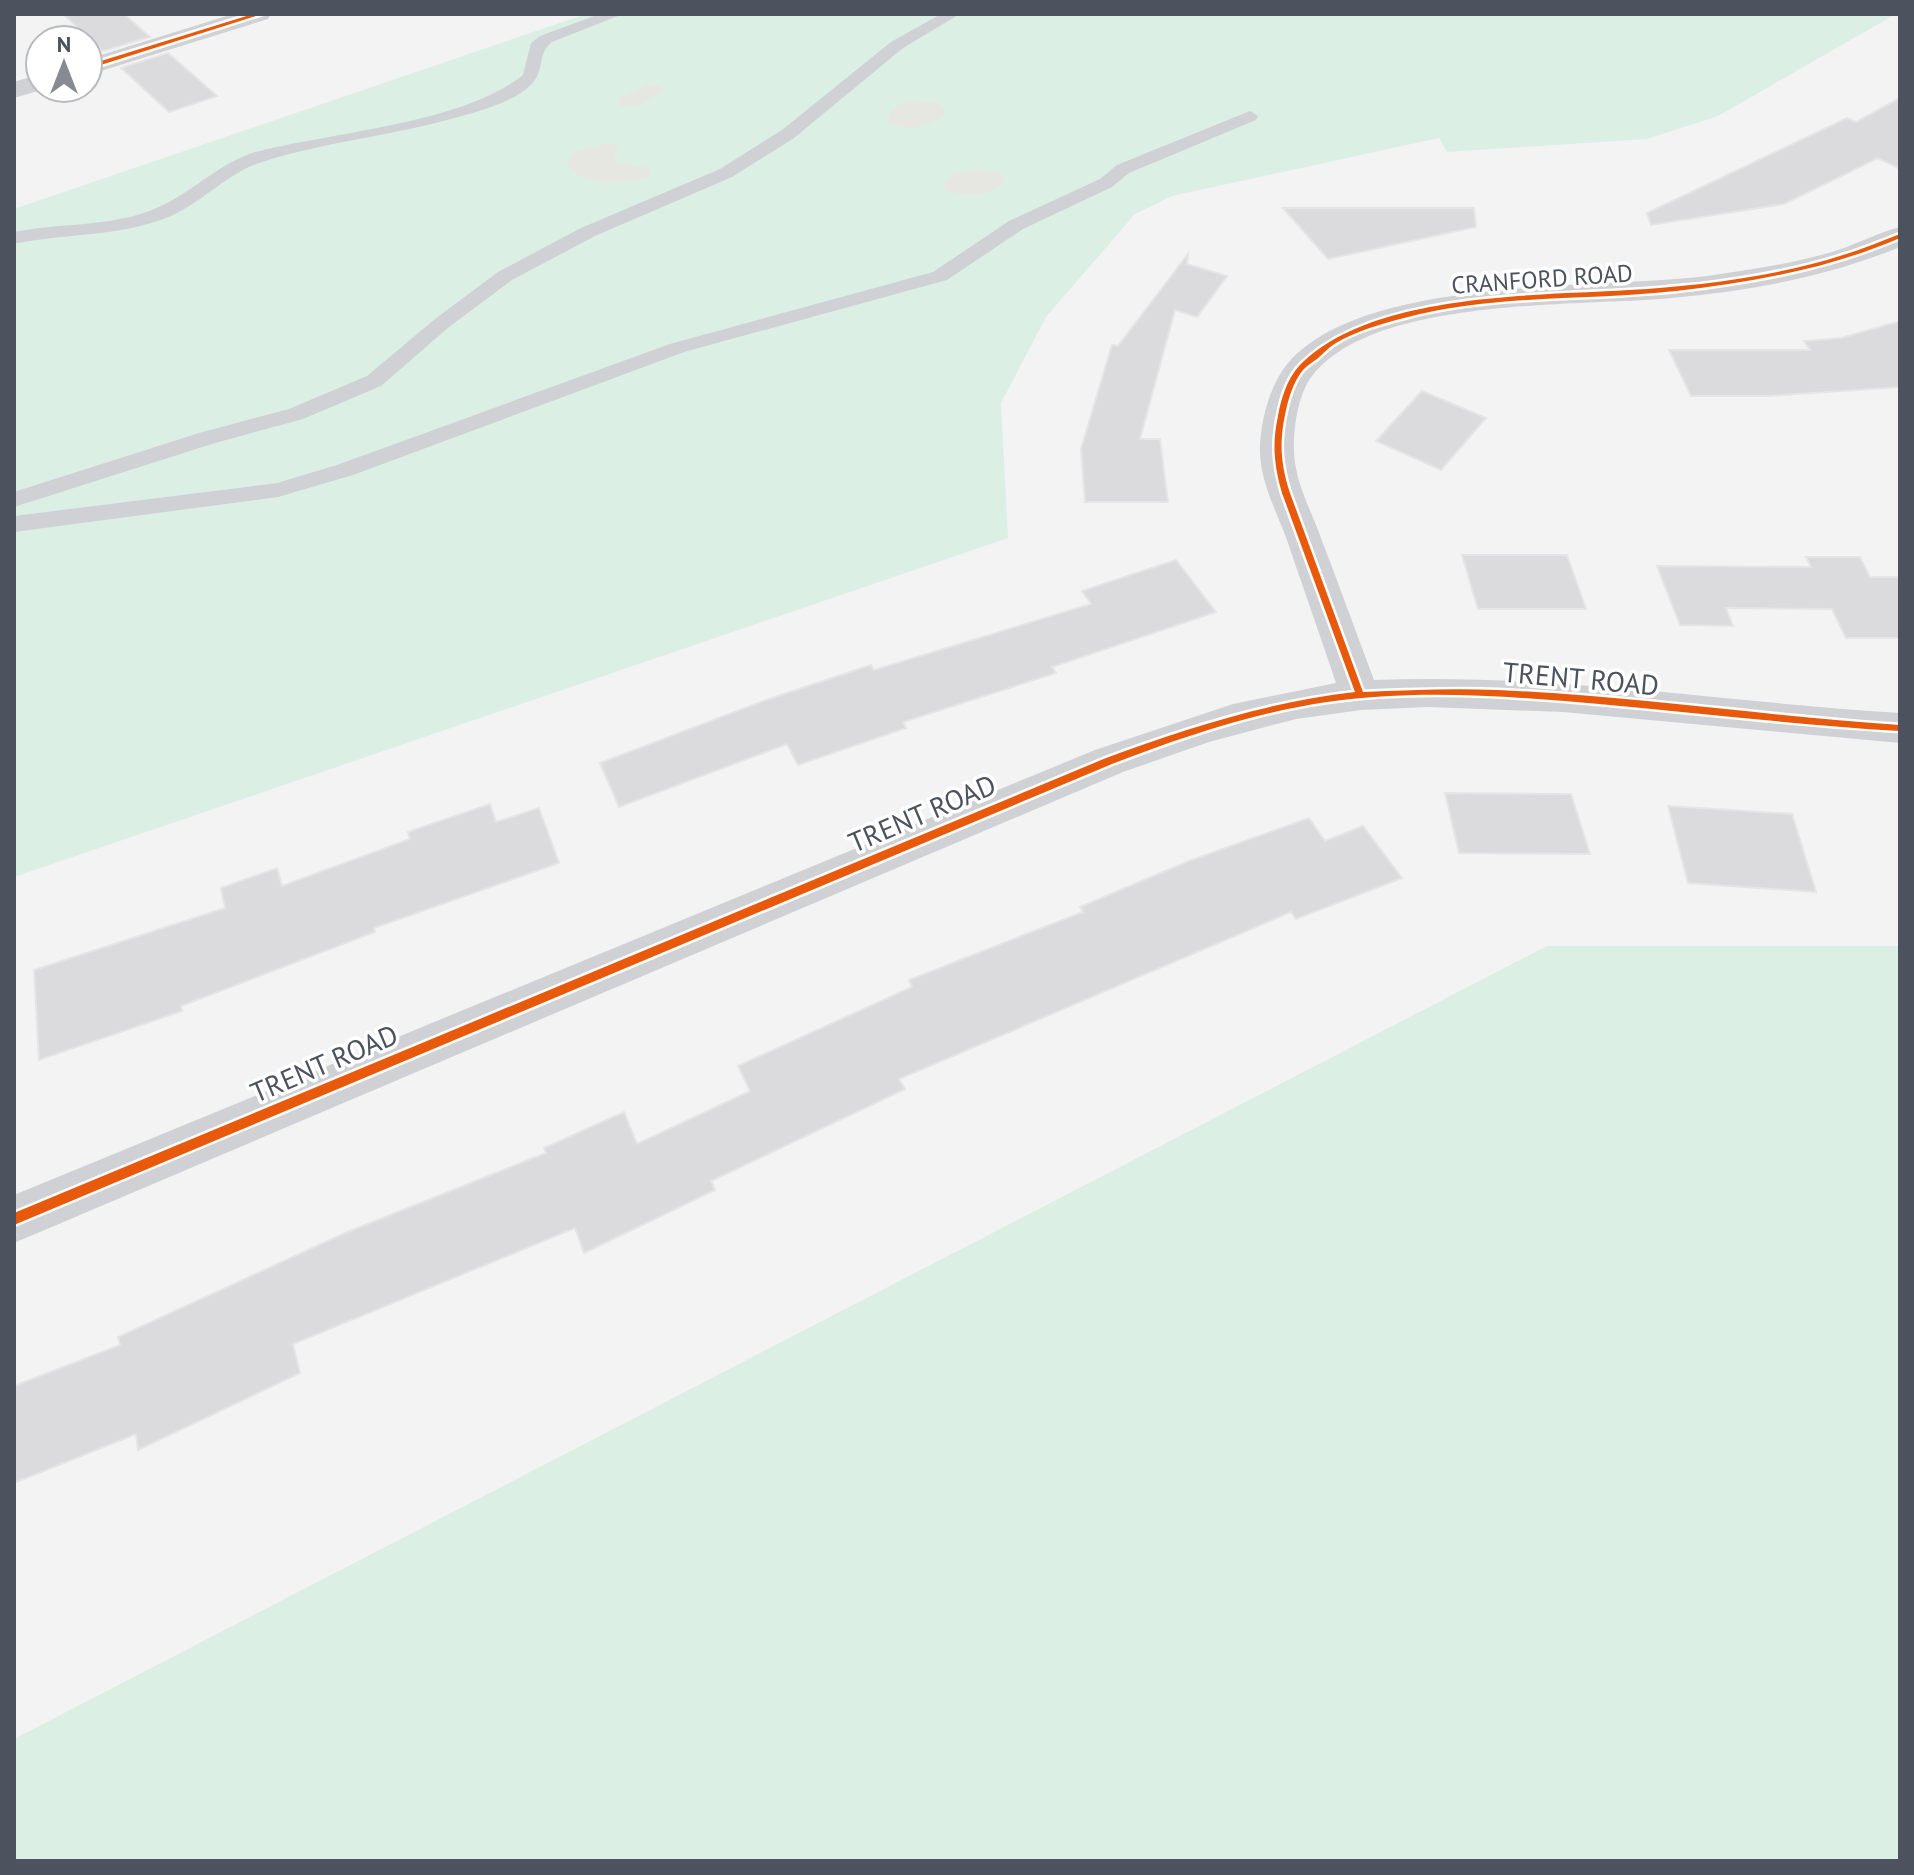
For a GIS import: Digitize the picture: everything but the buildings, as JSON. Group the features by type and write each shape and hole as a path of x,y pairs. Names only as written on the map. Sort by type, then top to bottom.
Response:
{"street":[{"path":"104,62 259,14"},
{"name":"CRANFORD ROAD","path":"1360,695 1286,490 1277,451 1288,392 1299,369 1351,332 1390,316 1438,307 1670,289 1763,277 1856,256 1900,236"},
{"name":"TRENT ROAD","path":"14,1219 1109,761 1188,731 1251,714 1360,695 1483,694 1829,725 1900,728"}],"lane":[{"path":"14,238 119,225 148,218 181,204 226,171 256,158 392,130 510,93 531,77 537,46 546,39 615,14"},
{"path":"14,500 207,438 296,414 374,381 442,323 505,276 588,232 726,173 788,134 897,45 952,14"},
{"path":"14,524 278,490 345,470 677,348 940,276 1016,225 1106,183 1123,169 1250,116"}],"green space":[{"path":"586,14 1896,14 1718,116 1647,139 1447,152 1439,138 1172,196 1135,214 1046,317 1001,403 1008,538 14,877 14,209"},
{"path":"1547,946 1900,946 1900,1861 14,1861 14,1739"}],"sand":[{"path":"647,85 661,85 662,92 640,105 622,107 618,103 620,97"},
{"path":"909,100 937,102 946,112 934,122 918,127 902,127 887,122 891,109"},
{"path":"608,142 618,147 614,156 618,162 649,168 650,177 603,182 579,176 571,170 567,161 574,152"},
{"path":"976,169 1000,172 1005,179 986,193 961,194 945,190 944,184 954,173"}],"cycle path":[{"path":"104,62 259,14"},
{"path":"1360,695 1286,493 1278,460 1281,418 1291,385 1301,368 1333,342 1374,323 1422,311 1474,303 1731,282 1816,265 1900,236"},
{"path":"14,1219 1109,761 1202,728 1265,711 1361,695 1428,692 1563,698 1900,728"}]}
